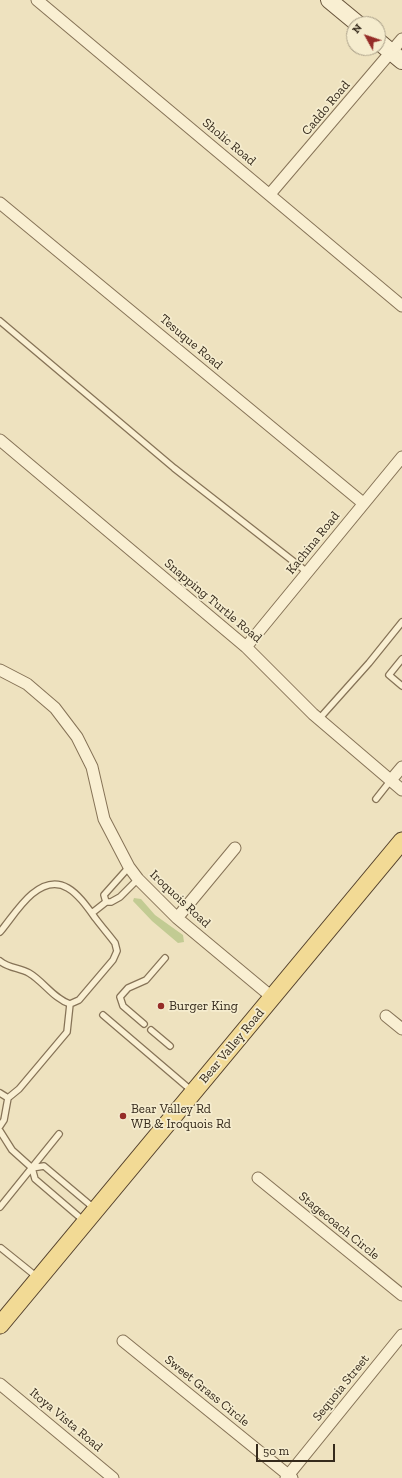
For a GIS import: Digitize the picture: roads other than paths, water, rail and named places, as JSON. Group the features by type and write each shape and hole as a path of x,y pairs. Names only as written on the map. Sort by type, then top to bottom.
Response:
{"main road":[{"name":"Bear Valley Road","path":"0,1325 402,840"}],"street":[{"name":"Sholic Road","path":"38,0 402,306"},
{"path":"330,0 349,16"},
{"name":"Caddo Road","path":"270,194 397,56 402,39"},
{"path":"386,47 397,56"},
{"name":"Tesuque Road","path":"0,203 363,503"},
{"name":"Snapping Turtle Road","path":"0,440 246,647 319,719 402,790"},
{"name":"Kachina Road","path":"246,647 402,457"},
{"name":"Iroquois Road","path":"0,670 26,684 55,708 77,737 92,767 104,819 128,866 138,879 177,918 272,998"},
{"path":"391,780 402,767"},
{"path":"177,918 235,848"},
{"path":"386,1016 402,1029"},
{"name":"Stagecoach Circle","path":"258,1178 402,1295"},
{"name":"Sequoia Street","path":"289,1477 402,1335"},
{"name":"Sweet Grass Circle","path":"123,1340 289,1477"},
{"name":"Itoya Vista Road","path":"0,1384 113,1478"}],"lane":[{"path":"0,321 174,468 307,572"},
{"path":"319,719 368,664 402,622"},
{"path":"402,659 389,675 402,686"},
{"path":"376,799 391,780"},
{"path":"106,902 104,895 128,866"},
{"path":"92,913 106,902 112,902 120,897 138,879"},
{"path":"0,932 31,895 44,887 52,885 70,888 79,895 115,943 117,951 107,968 79,1000 70,1004"},
{"path":"144,1024 123,1006 120,997 128,988 146,980 165,958"},
{"path":"0,960 8,966 28,973 61,999 70,1004"},
{"path":"0,1126 4,1120 8,1098 19,1089 67,1032 70,1004"},
{"path":"103,1015 194,1092"},
{"path":"151,1030 170,1046"},
{"path":"0,1093 8,1098"},
{"path":"0,1131 12,1150 32,1168 35,1179 91,1216"},
{"path":"0,1207 59,1134"},
{"path":"32,1168 44,1166 91,1216"},
{"path":"1,1248 39,1279"}],"place":[{"name":"Burger King","path":"161,1006"},
{"name":"Bear Valley Rd WB & Iroquois Rd","path":"123,1116"}]}
